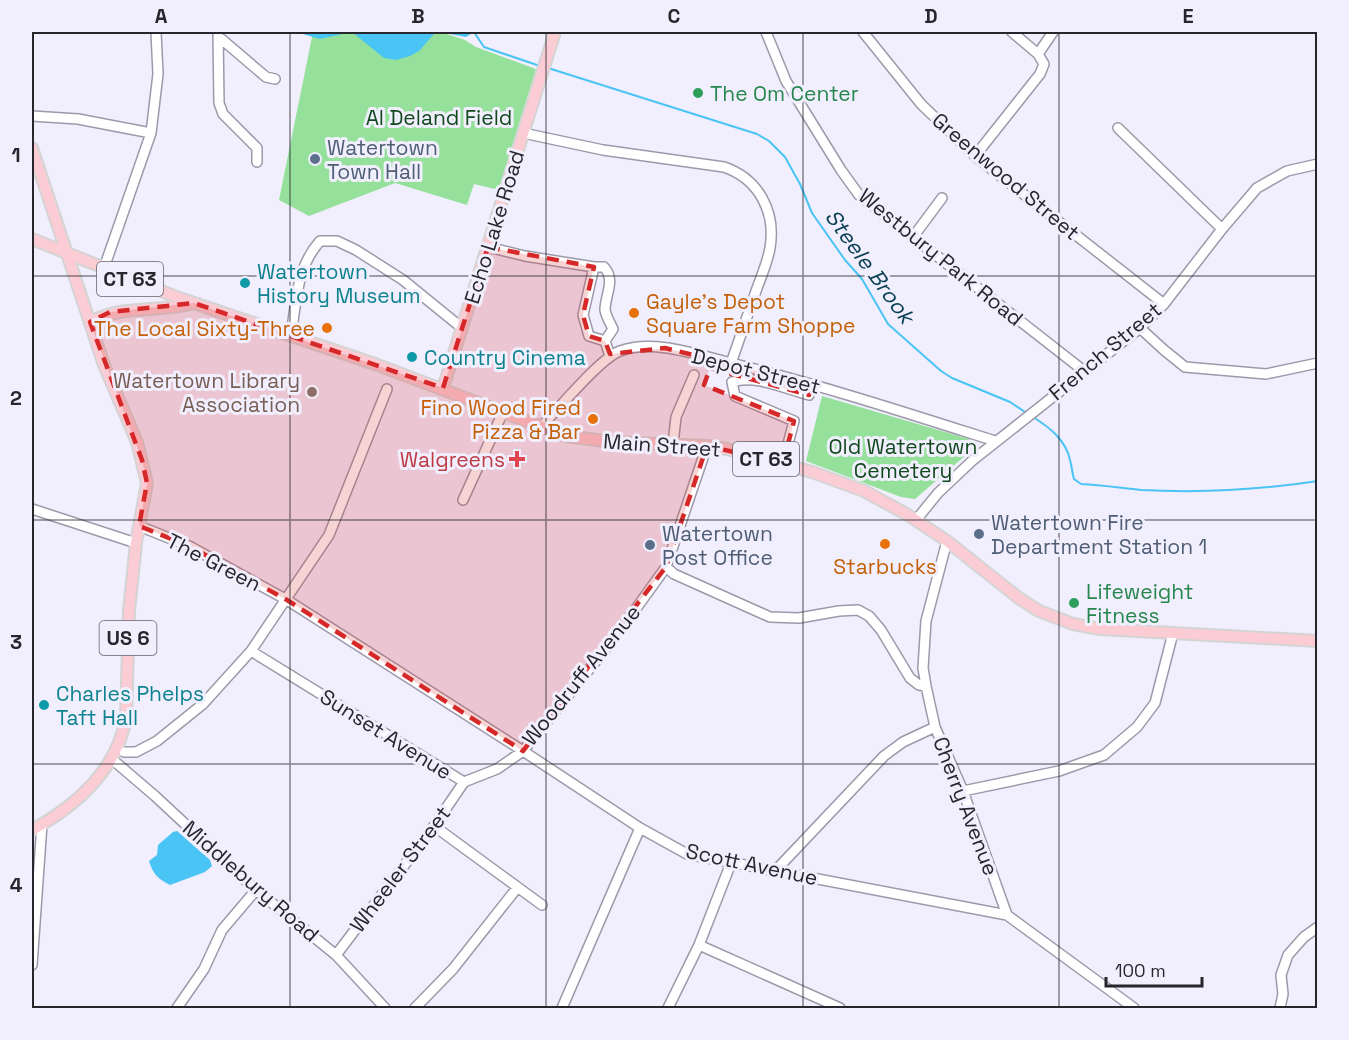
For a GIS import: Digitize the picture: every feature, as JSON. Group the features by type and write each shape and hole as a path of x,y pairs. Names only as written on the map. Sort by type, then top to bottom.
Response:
{"main road":[{"name":"Echo Lake Road","path":"443,388 555,32"},
{"name":"US 6","path":"32,148 104,365 142,460 147,483 136,543 129,611 126,717 124,733 115,762"},
{"name":"Main Street","path":"32,239 194,303 291,334 443,388 543,428 580,439 707,446 783,463 864,491 916,520 947,541 1020,599 1060,620 1100,629 1317,641"},
{"path":"90,322 110,312 176,308 194,303"},
{"name":"US 6","path":"32,830 85,793 115,762 124,752 126,740 124,733"}],"street":[{"path":"104,268 151,133 158,74 156,32"},
{"name":"Westbury Park Road","path":"766,32 786,81 841,170 860,195 1084,371"},
{"name":"Greenwood Street","path":"863,32 921,104 975,156 1164,304"},
{"path":"975,156 1040,74 1044,64 1038,54 1012,32"},
{"path":"1038,54 1053,32"},
{"path":"219,34 266,77 275,79"},
{"path":"219,34 219,103 223,114 257,148 257,162"},
{"path":"32,116 78,119 151,133"},
{"path":"1118,128 1222,229"},
{"path":"523,133 603,150 724,167 737,171 754,185 770,218 769,250 732,363"},
{"name":"French Street","path":"916,520 947,484 995,441 1140,328 1164,304 1257,188 1287,171 1317,164"},
{"path":"913,237 942,198"},
{"path":"291,334 299,280 309,254 320,241 337,241 356,250 403,280 462,328"},
{"path":"488,247 525,256 604,267 609,272 610,283 605,313 613,329 605,341"},
{"path":"594,267 583,315 589,336 605,341"},
{"path":"1140,328 1185,366 1266,374 1317,363"},
{"path":"605,341 610,356"},
{"name":"Depot Street","path":"543,428 547,420 610,356 619,351 645,347 665,348 732,363 814,385 995,441"},
{"path":"673,444 676,417 694,375"},
{"path":"721,379 732,382 741,379 751,380 809,395 814,385"},
{"path":"732,382 735,396 794,421 783,463"},
{"path":"124,752 136,752 157,741 203,704 251,651 329,535 387,389"},
{"path":"464,500 503,412"},
{"name":"Woodruff Avenue","path":"287,600 523,751 600,656 666,567 707,446"},
{"path":"32,509 136,543"},
{"name":"The Green","path":"139,526 189,546 287,600"},
{"name":"Cherry Avenue","path":"947,541 926,621 923,668 926,687 935,727 963,791 1007,915"},
{"path":"666,567 674,574 770,617 799,618 858,610 869,616 881,630 910,678 926,687"},
{"path":"963,791 1059,771 1104,755 1137,727 1155,703 1173,633"},
{"name":"Sunset Avenue","path":"251,651 464,782 497,769 523,751"},
{"path":"776,870 884,756 903,742 935,727"},
{"name":"Scott Avenue","path":"523,751 640,828 687,854 1007,915"},
{"name":"Middlebury Road","path":"115,762 256,890 336,955 385,1008"},
{"name":"Wheeler Street","path":"336,955 434,826 464,782"},
{"path":"32,965 42,824"},
{"path":"434,826 542,905"},
{"path":"562,1008 640,828"},
{"path":"668,1008 699,945 731,863"},
{"path":"415,1008 453,969 517,888"},
{"path":"177,1008 204,969 222,930 256,890"},
{"path":"1007,915 1134,1008"},
{"path":"1280,1008 1283,994 1281,975 1288,955 1304,937 1317,927"},
{"path":"699,945 840,1008"}],"highlighted area":[{"path":"488,247 594,267 583,315 589,336 605,341 610,354 665,348 814,385 809,395 710,368 704,385 794,421 783,463 707,446 666,567 523,751 287,600 189,546 139,526 147,483 142,460 90,322 110,312 194,303 443,388"}],"green space":[{"name":"Al Deland Field","path":"313,32 441,32 536,69 499,190 474,184 467,205 395,183 309,216 279,200"},
{"name":"Old Watertown Cemetery","path":"822,396 969,439 973,449 915,499 901,497 806,461"}],"water":[{"path":"296,32 352,32 320,39"},
{"path":"352,32 439,32 434,34 419,51 396,60 384,58"},
{"path":"439,32 474,32 466,37"},
{"path":"177,831 210,860 212,866 205,872 170,885 156,876 149,861 157,855 158,845"}],"waterway":[{"name":"Steele Brook","path":"474,32 484,47 540,66"},
{"name":"Steele Brook","path":"548,68 757,134 769,141 785,157 812,213 845,260 862,279 888,324 941,371 952,378 1010,402 1028,414"},
{"name":"Steele Brook","path":"1033,417 1061,440 1068,453 1074,479 1081,484 1141,490 1208,491 1252,489 1318,481"}],"place":[{"name":"The Om Center","path":"698,93"},
{"name":"Watertown Town Hall","path":"315,159"},
{"name":"Watertown History Museum","path":"245,283"},
{"name":"Gayle's Depot Square Farm Shoppe","path":"634,313"},
{"name":"The Local Sixty-Three","path":"327,328"},
{"name":"Country Cinema","path":"412,357"},
{"name":"Watertown Library Association","path":"312,392"},
{"name":"Fino Wood Fired Pizza & Bar","path":"593,419"},
{"name":"Walgreens","path":"517,459"},
{"name":"Watertown Fire Department Station 1","path":"979,534"},
{"name":"Starbucks","path":"885,544"},
{"name":"Watertown Post Office","path":"650,545"},
{"name":"Lifeweight Fitness","path":"1074,603"},
{"name":"Charles Phelps Taft Hall","path":"44,705"}]}
